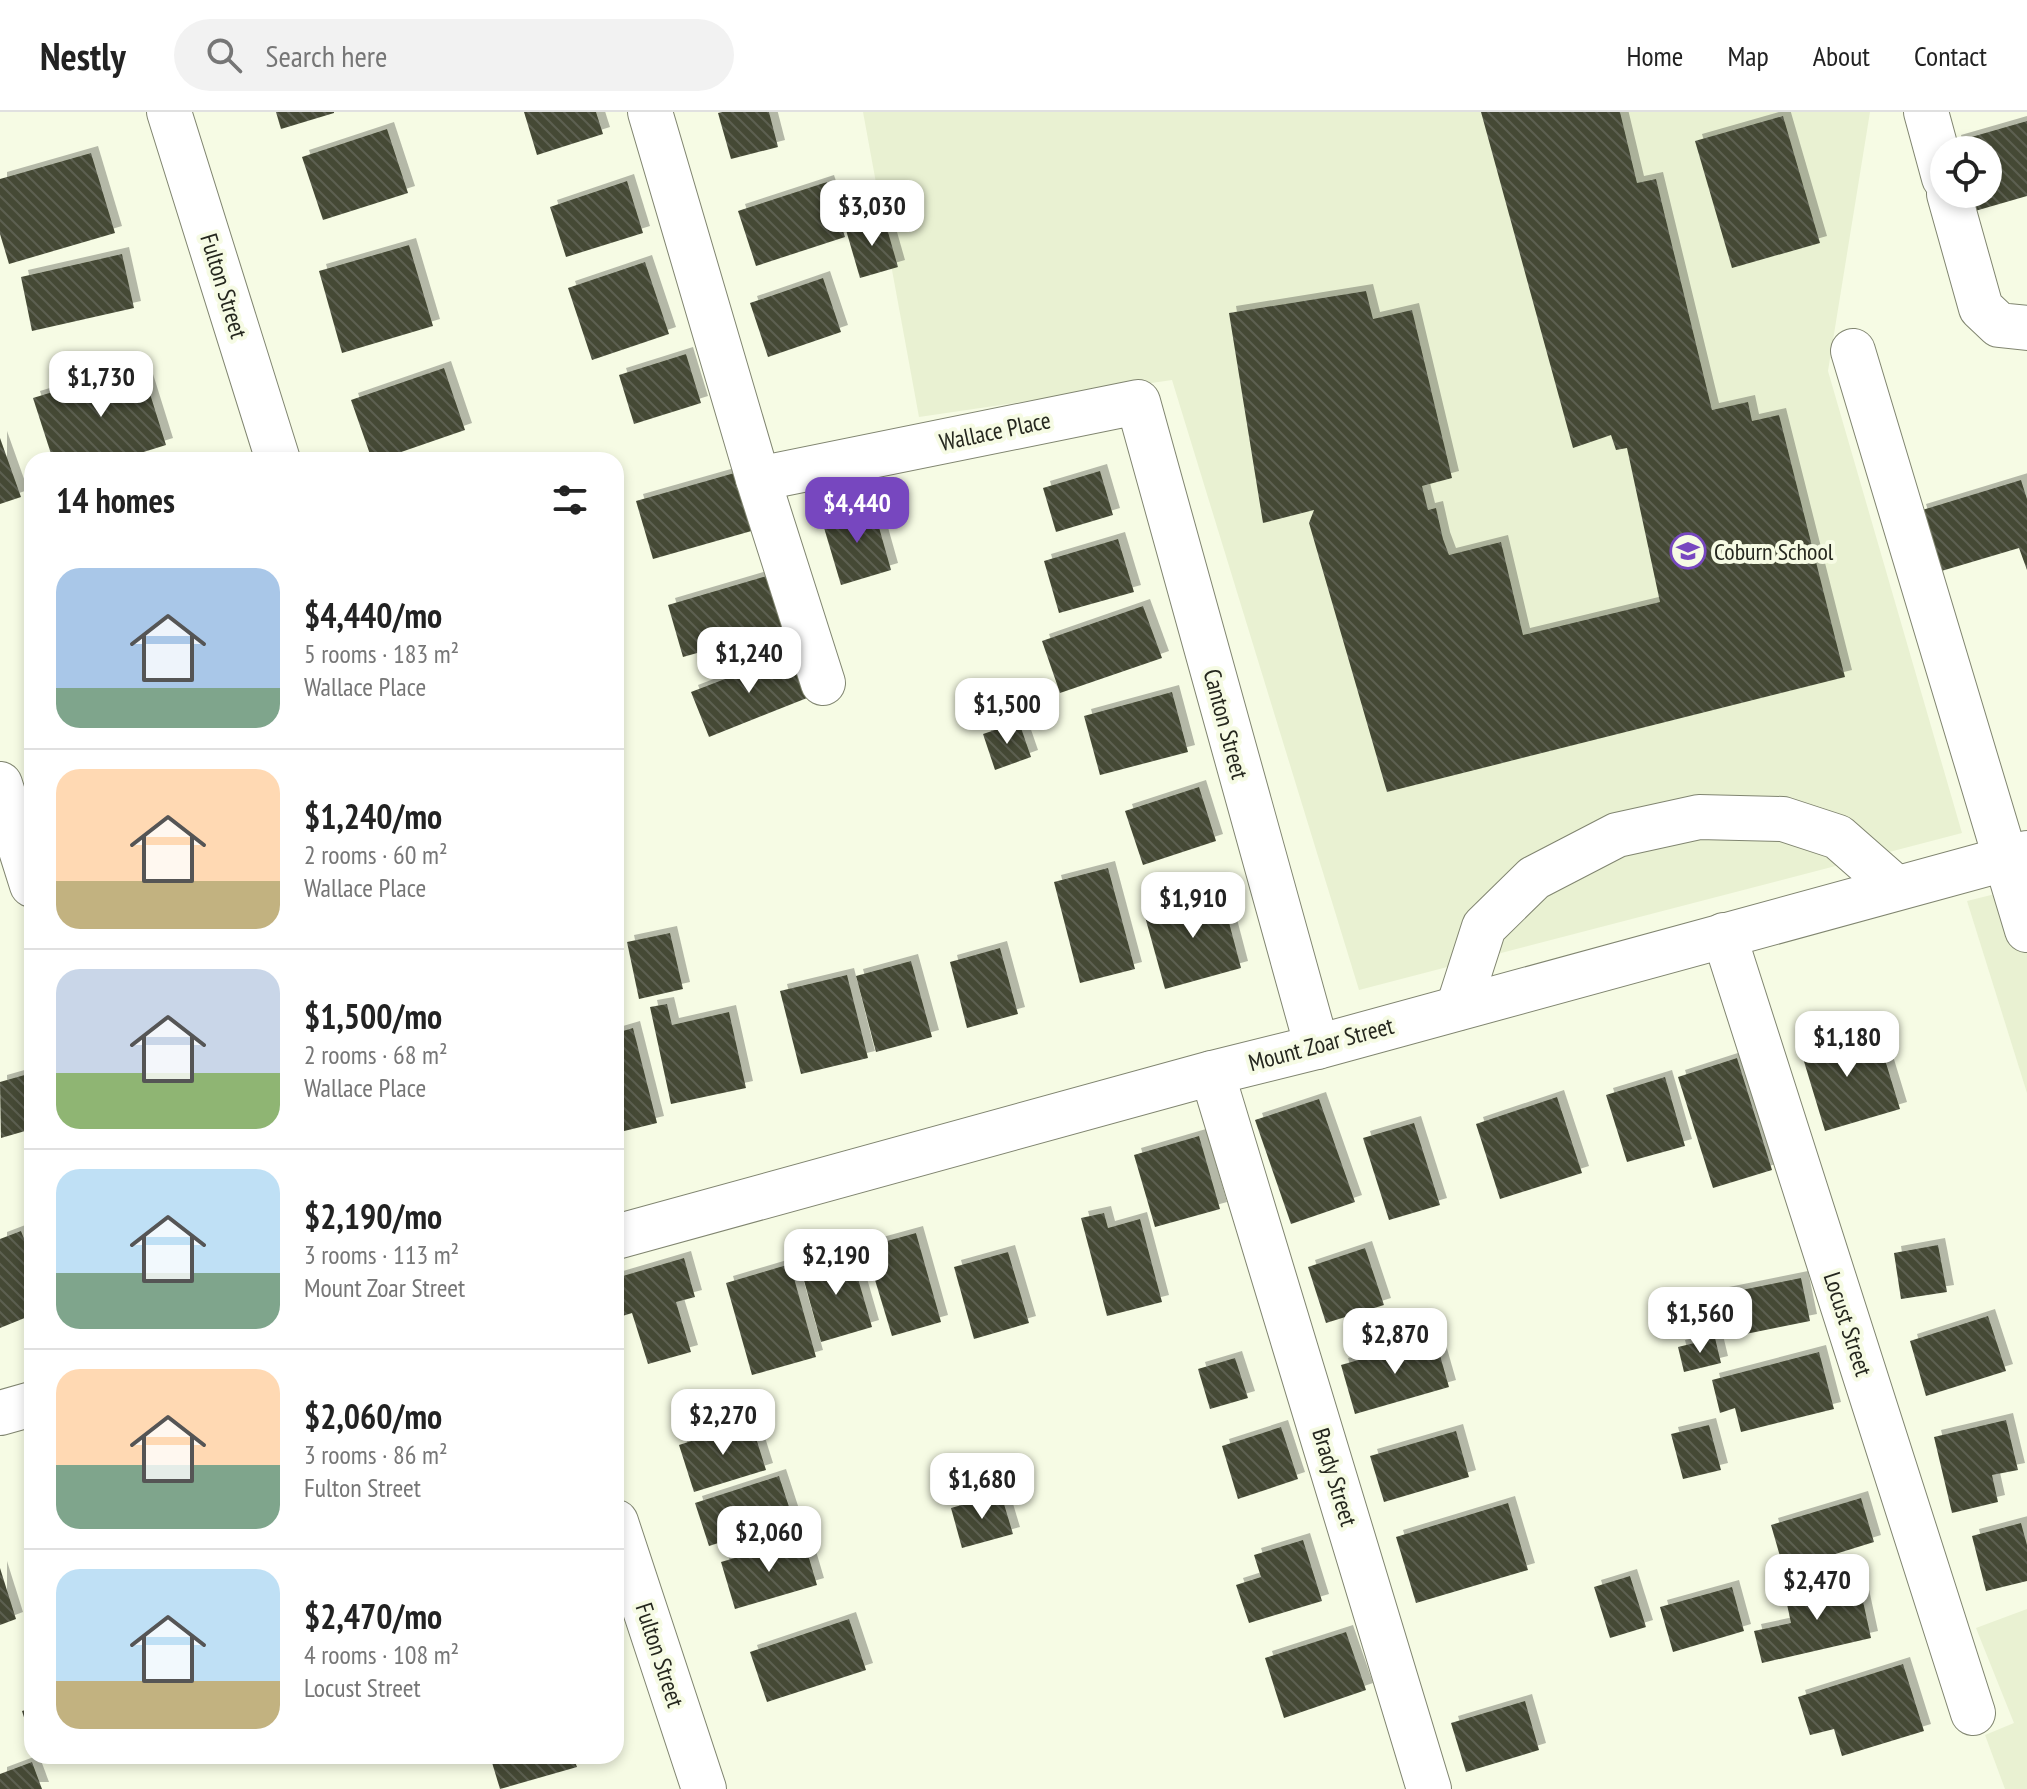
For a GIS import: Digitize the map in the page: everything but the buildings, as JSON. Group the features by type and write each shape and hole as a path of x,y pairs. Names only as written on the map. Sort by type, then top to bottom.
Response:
{"street":[{"name":"Fulton Street","path":"169,112 275,452"},
{"path":"650,112 758,479 823,683"},
{"path":"1926,112 1933,136"},
{"path":"1953,208 1981,308 1999,325 2027,328"},
{"path":"1853,351 2017,855 2027,930"},
{"name":"Wallace Place","path":"758,479 1138,402"},
{"name":"Canton Street","path":"1138,402 1317,1047"},
{"path":"0,784 24,860"},
{"path":"1458,1008 1484,927 1534,878 1617,835 1699,817 1783,819 1838,837 1896,888"},
{"name":"Mount Zoar Street","path":"624,1235 2017,855"},
{"name":"Locust Street","path":"1724,935 1973,1713"},
{"name":"Brady Street","path":"1212,1073 1429,1789"},
{"path":"0,1413 24,1406"},
{"name":"Fulton Street","path":"624,1546 704,1789"}],"shaded area":[{"path":"863,112 1870,112 1828,371 1962,833 1359,990 1172,380 919,417"},
{"path":"2027,886 2027,1093 1967,901"},
{"path":"2027,1609 2027,1789 2005,1789 1985,1735 2014,1723 1976,1628"}],"place":[{"name":"Coburn School","path":"1688,551"}]}
